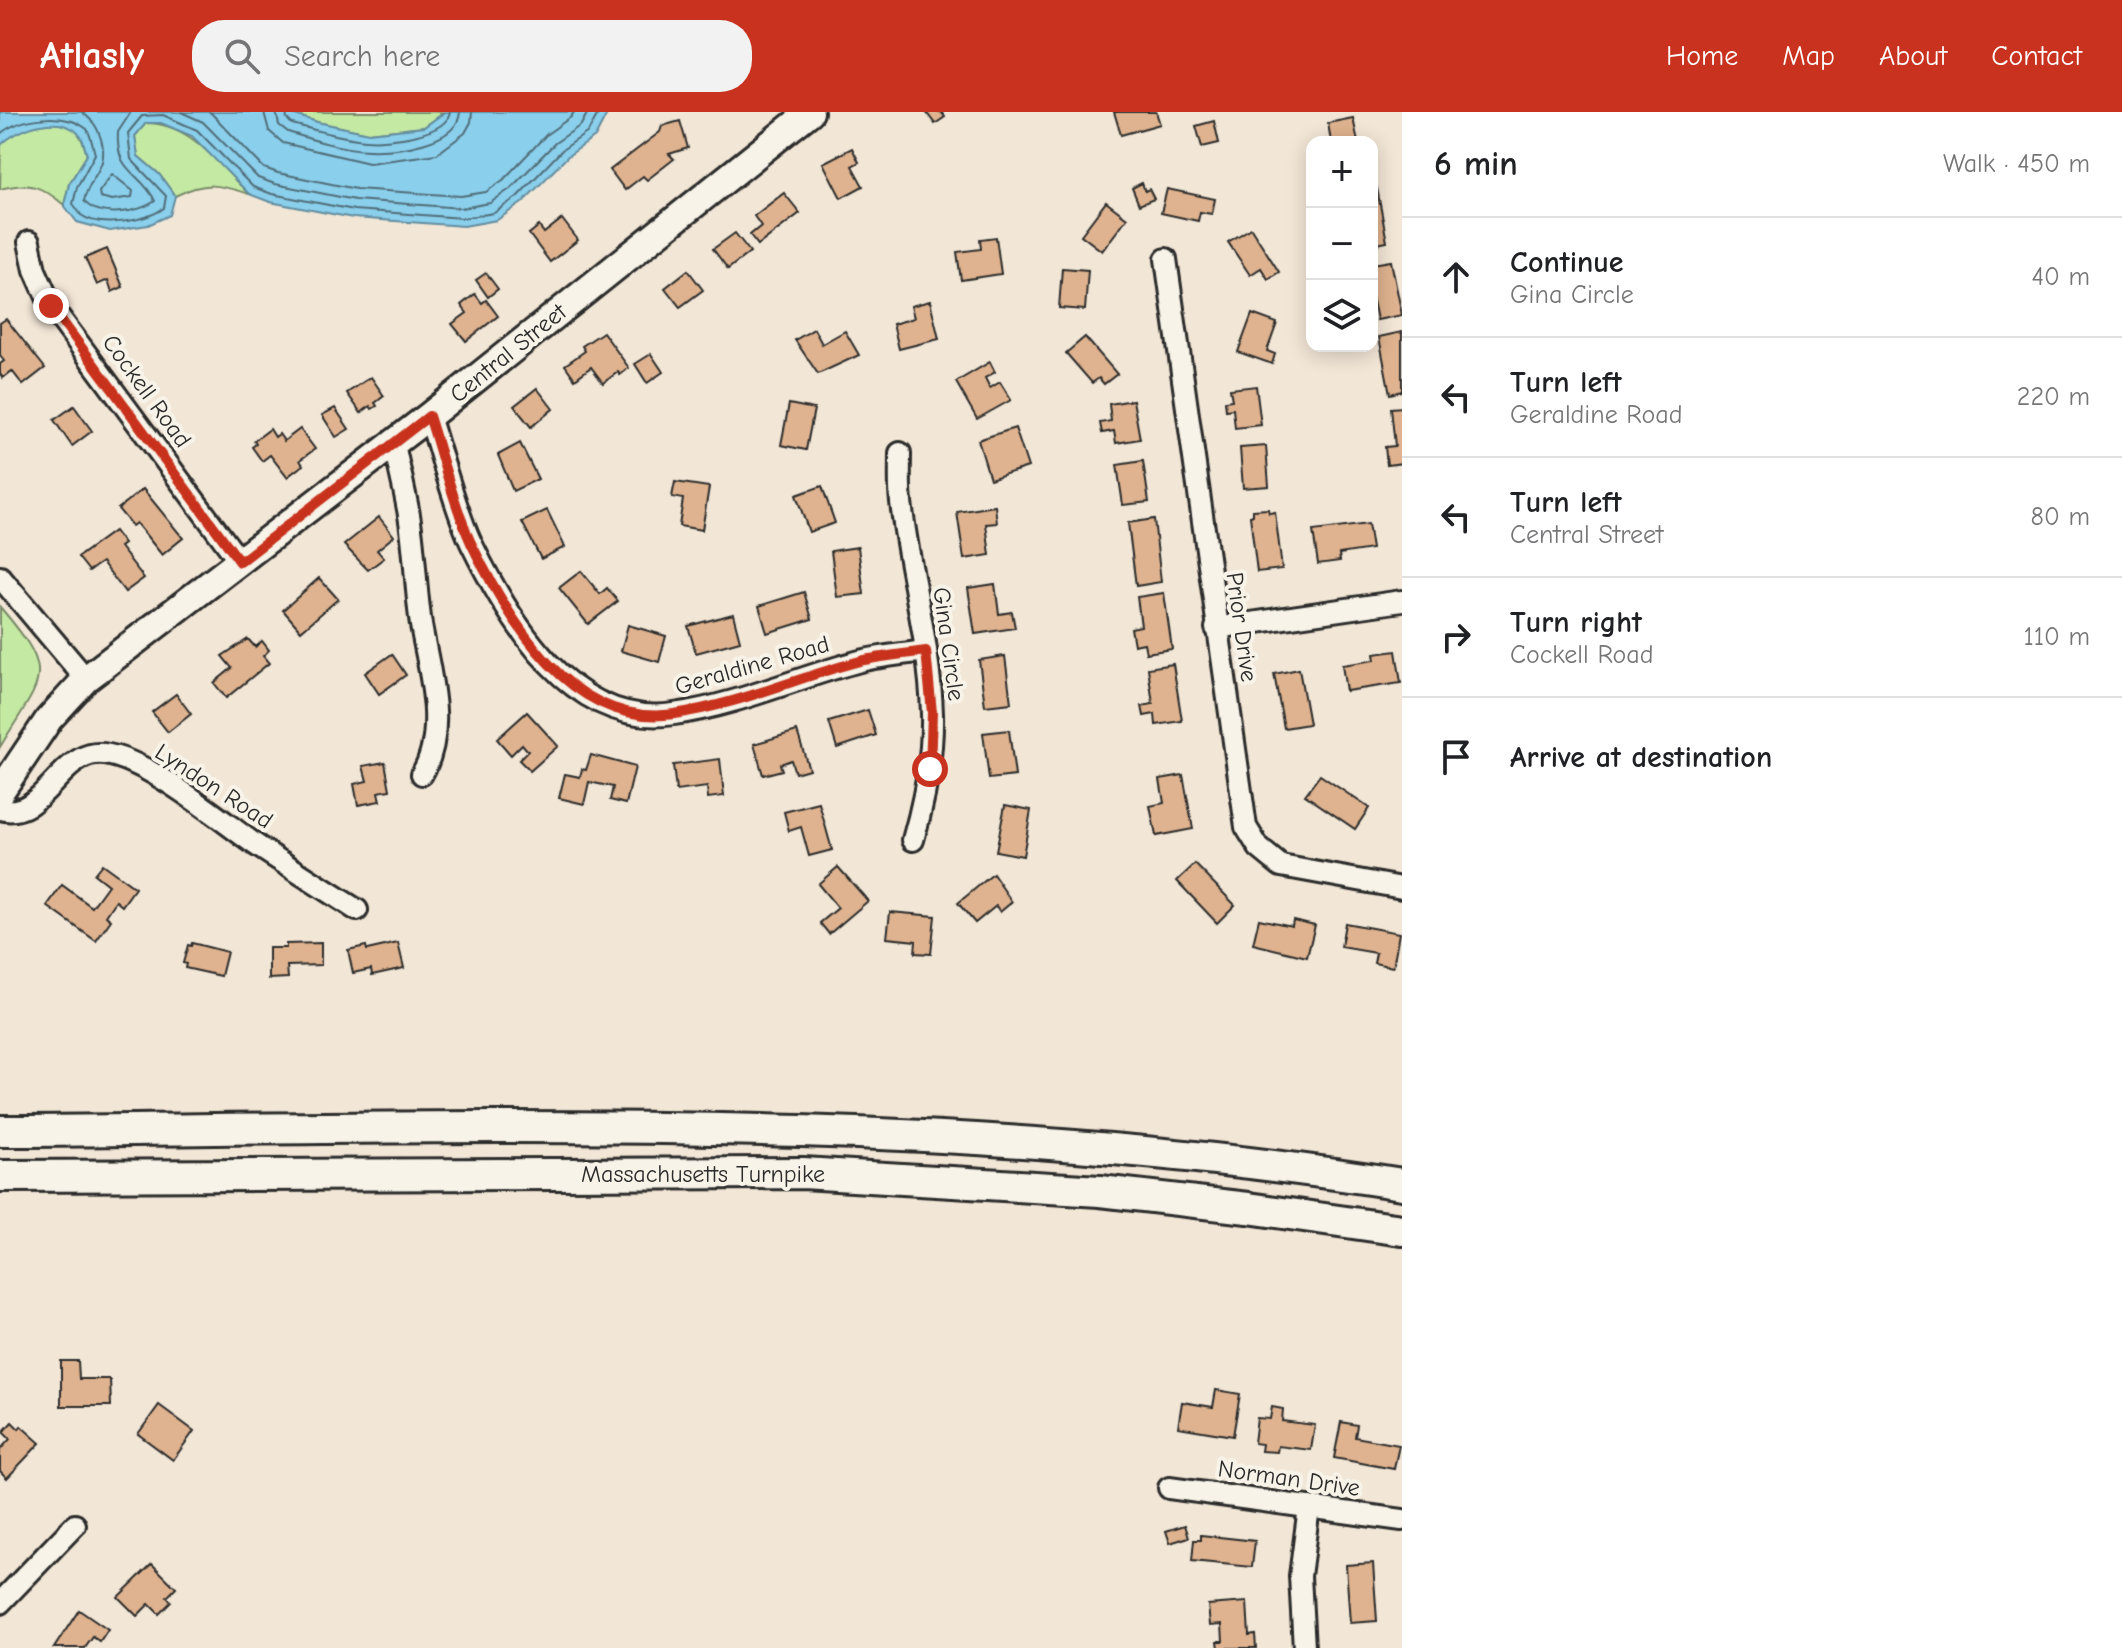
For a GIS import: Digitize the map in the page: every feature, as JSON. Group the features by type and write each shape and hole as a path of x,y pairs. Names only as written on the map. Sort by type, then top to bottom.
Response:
{"highway":[{"name":"Massachusetts Turnpike","path":"0,1131 597,1127 881,1132 1118,1148 1402,1184"},
{"name":"Massachusetts Turnpike","path":"0,1176 803,1173 1100,1191 1402,1230"}],"main road":[{"name":"Central Street","path":"0,792 49,719 86,679 394,444 810,112"}],"street":[{"name":"Cockell Road","path":"29,242 35,270 51,306 240,562"},
{"name":"Prior Drive","path":"1166,259 1246,827 1259,848 1281,866 1402,888"},
{"name":"Geraldine Road","path":"429,416 470,541 511,615 545,662 580,692 642,717 674,714 729,702 862,660 926,651"},
{"path":"394,444 410,522 434,708 435,728 428,764 422,774"},
{"name":"Gina Circle","path":"900,453 900,499 926,651 932,713 930,769 913,840"},
{"path":"0,577 86,679"},
{"path":"1216,628 1402,601"},
{"name":"Lyndon Road","path":"0,809 17,811 29,806 88,755 113,755 172,785 259,847 357,910"},
{"name":"Norman Drive","path":"1169,1488 1402,1520"},
{"path":"1304,1648 1300,1576 1309,1507"},
{"path":"0,1603 75,1525"}],"green space":[{"path":"285,112 445,112 424,127 369,133"},
{"path":"41,121 72,127 77,131 87,155 69,184 64,205 35,187 19,185 0,189 1,144 20,128"},
{"path":"146,123 177,130 191,138 249,194 204,186 175,196 159,174 138,156 135,136"},
{"path":"0,607 31,648 38,677 26,705 0,747"}],"water":[{"path":"0,112 285,112 369,133 424,127 445,112 608,112 595,137 568,156 522,203 497,220 464,226 353,218 270,202 249,194 192,136 161,123 146,123 135,136 138,156 159,174 175,196 170,215 148,225 110,231 77,222 64,205 69,184 87,155 81,137 74,129 64,125 41,125 18,133 0,146"}],"building":[{"path":"926,112 941,112 945,117 935,124"},
{"path":"1114,112 1156,112 1160,124 1121,135"},
{"path":"1353,118 1357,136 1330,136 1328,123"},
{"path":"680,121 688,148 669,154 674,159 647,180 643,176 625,190 610,170 660,132 662,126"},
{"path":"1214,121 1219,143 1202,147 1196,126"},
{"path":"852,148 859,162 852,166 863,186 841,198 823,163"},
{"path":"1142,183 1154,199 1139,205 1132,188"},
{"path":"1167,189 1215,199 1212,214 1200,212 1198,221 1161,213"},
{"path":"784,193 800,213 758,245 750,235 761,226 754,216"},
{"path":"1378,193 1387,242 1378,244"},
{"path":"1106,202 1127,218 1102,251 1081,235"},
{"path":"562,219 578,240 550,262 529,234 539,226 544,233"},
{"path":"1251,228 1279,272 1268,279 1261,268 1250,275 1228,242"},
{"path":"735,233 750,252 728,269 713,249"},
{"path":"996,237 1001,274 961,280 957,252 981,249 980,239"},
{"path":"107,249 123,287 112,292 108,280 97,285 85,258"},
{"path":"1391,261 1402,315 1378,320 1378,263"},
{"path":"1062,268 1088,270 1085,310 1059,308"},
{"path":"688,270 703,290 680,307 665,288"},
{"path":"486,273 498,289 488,297 476,280"},
{"path":"475,294 482,303 486,300 498,316 466,341 452,324 467,313 461,305"},
{"path":"930,301 939,339 899,349 893,324 914,318 911,306"},
{"path":"1252,314 1277,323 1267,351 1275,354 1272,364 1238,352"},
{"path":"6,319 45,368 23,385 12,371 3,378 0,374 0,364 4,361 0,356 0,323"},
{"path":"814,329 822,344 845,331 859,355 818,374 795,340"},
{"path":"603,332 629,368 603,383 591,367 575,379 565,365 585,351 582,346"},
{"path":"1402,332 1402,391 1390,394 1379,337"},
{"path":"1085,337 1117,374 1104,384 1099,378 1092,383 1066,353"},
{"path":"651,354 663,372 647,383 635,364"},
{"path":"990,362 995,372 985,378 990,388 1000,382 1011,400 977,419 956,382"},
{"path":"371,377 384,396 375,403 377,406 372,409 370,406 361,413 347,393"},
{"path":"1256,386 1261,425 1235,428 1233,409 1226,410 1225,401 1232,400 1230,389"},
{"path":"537,388 553,409 531,427 514,406"},
{"path":"1133,400 1140,439 1116,443 1114,431 1102,433 1100,423 1111,421 1109,404"},
{"path":"789,404 814,409 806,450 781,445"},
{"path":"74,406 92,431 72,446 54,420"},
{"path":"1402,407 1402,463 1387,465 1385,447 1395,446 1391,408"},
{"path":"335,408 349,429 336,437 322,415"},
{"path":"1015,428 1028,467 990,479 978,440"},
{"path":"270,429 275,437 279,434 284,441 300,429 315,449 300,460 303,465 287,477 270,455 262,461 252,447 256,444 254,441"},
{"path":"520,443 538,479 513,491 498,455"},
{"path":"1266,446 1269,486 1243,488 1240,448"},
{"path":"1143,461 1149,502 1123,505 1117,465"},
{"path":"675,482 709,487 702,530 679,526 683,499 672,497"},
{"path":"822,486 835,523 809,532 796,495"},
{"path":"143,489 183,538 162,555 136,523 132,526 118,509"},
{"path":"995,506 997,523 986,524 990,555 964,559 957,512"},
{"path":"1268,509 1269,513 1275,512 1282,569 1257,572 1250,516 1253,510"},
{"path":"547,510 565,547 541,559 522,522"},
{"path":"379,517 394,536 377,550 384,558 368,570 344,545"},
{"path":"1154,519 1161,582 1136,586 1128,523"},
{"path":"1368,524 1372,549 1339,554 1340,561 1318,564 1313,531"},
{"path":"114,531 124,544 120,547 144,578 125,592 102,562 89,571 78,557"},
{"path":"858,547 864,594 837,597 831,551"},
{"path":"581,571 600,594 607,588 618,601 588,624 559,588"},
{"path":"319,578 338,599 301,631 283,610"},
{"path":"995,584 999,614 1012,612 1015,628 975,634 968,588"},
{"path":"804,592 812,619 767,633 759,606"},
{"path":"1164,593 1172,649 1146,653 1144,643 1134,645 1131,628 1141,626 1137,597"},
{"path":"733,614 740,641 696,653 688,626"},
{"path":"628,625 666,636 659,662 621,651"},
{"path":"248,639 255,647 262,641 269,650 263,656 269,663 226,698 214,683 232,668 222,656"},
{"path":"1396,651 1401,683 1346,691 1342,665 1375,660 1374,654"},
{"path":"392,654 406,675 379,694 365,673"},
{"path":"1005,656 1011,703 985,706 979,660"},
{"path":"1173,664 1182,721 1156,725 1155,714 1144,716 1142,706 1153,704 1148,668"},
{"path":"1299,669 1309,724 1284,728 1274,674"},
{"path":"176,694 191,714 168,732 152,712"},
{"path":"868,710 876,735 837,748 829,722"},
{"path":"527,712 558,746 530,771 519,760 528,751 522,744 511,755 497,739"},
{"path":"1009,730 1015,776 989,779 983,733"},
{"path":"797,731 809,769 795,773 791,760 780,764 782,770 763,775 754,744"},
{"path":"591,755 635,767 626,804 610,800 613,787 589,782 584,804 559,798 565,774 580,777"},
{"path":"720,759 724,796 708,798 707,787 676,791 673,765"},
{"path":"385,762 390,790 378,792 380,801 358,805 354,784 367,781 363,766"},
{"path":"1183,775 1193,829 1156,836 1150,806 1164,803 1160,779"},
{"path":"1320,775 1369,808 1355,829 1305,795"},
{"path":"819,803 832,850 809,856 801,827 789,831 784,812"},
{"path":"1005,805 1031,810 1023,856 996,851"},
{"path":"102,864 135,888 122,906 116,901 106,916 111,920 96,941 47,906 62,885 92,907 108,885 94,874"},
{"path":"1195,864 1235,905 1217,923 1177,881"},
{"path":"838,867 868,901 829,934 820,923 838,908 818,884"},
{"path":"993,874 1012,902 1000,912 996,906 975,923 958,903"},
{"path":"890,912 935,916 931,954 915,953 916,941 887,938"},
{"path":"1259,919 1292,926 1293,920 1315,925 1307,957 1253,944"},
{"path":"1345,923 1399,933 1393,967 1374,963 1376,953 1341,947"},
{"path":"192,943 227,952 221,976 185,968 186,964 183,963 188,945"},
{"path":"321,943 321,965 287,966 288,978 269,979 269,948"},
{"path":"398,943 404,968 372,975 371,969 353,973 348,950 366,946 367,950"},
{"path":"61,1361 78,1361 79,1379 110,1379 111,1406 61,1406"},
{"path":"1216,1390 1240,1394 1233,1436 1178,1427 1182,1402 1213,1407"},
{"path":"159,1405 194,1431 173,1460 138,1434"},
{"path":"1272,1407 1283,1409 1282,1421 1315,1425 1311,1450 1278,1446 1277,1452 1261,1451 1262,1444 1254,1443 1257,1418 1270,1419"},
{"path":"12,1422 40,1443 7,1478 0,1471 0,1450 10,1439 3,1432"},
{"path":"1341,1422 1357,1425 1355,1437 1399,1445 1394,1469 1334,1458"},
{"path":"1185,1525 1189,1537 1170,1543 1166,1531"},
{"path":"1201,1535 1255,1541 1252,1567 1192,1561 1194,1540 1201,1540"},
{"path":"1373,1563 1377,1621 1350,1623 1346,1565"},
{"path":"152,1564 176,1588 167,1597 171,1602 159,1614 149,1604 137,1616 118,1597"},
{"path":"1247,1602 1249,1635 1255,1634 1256,1648 1219,1648 1218,1641 1223,1641 1222,1624 1210,1625 1208,1605"},
{"path":"79,1610 108,1630 100,1642 93,1637 85,1648 54,1648"}],"route":[{"path":"51,306 240,562 429,416 470,541 511,615 545,662 580,692 642,717 674,714 729,702 862,660 926,651 932,713 930,769"}]}
